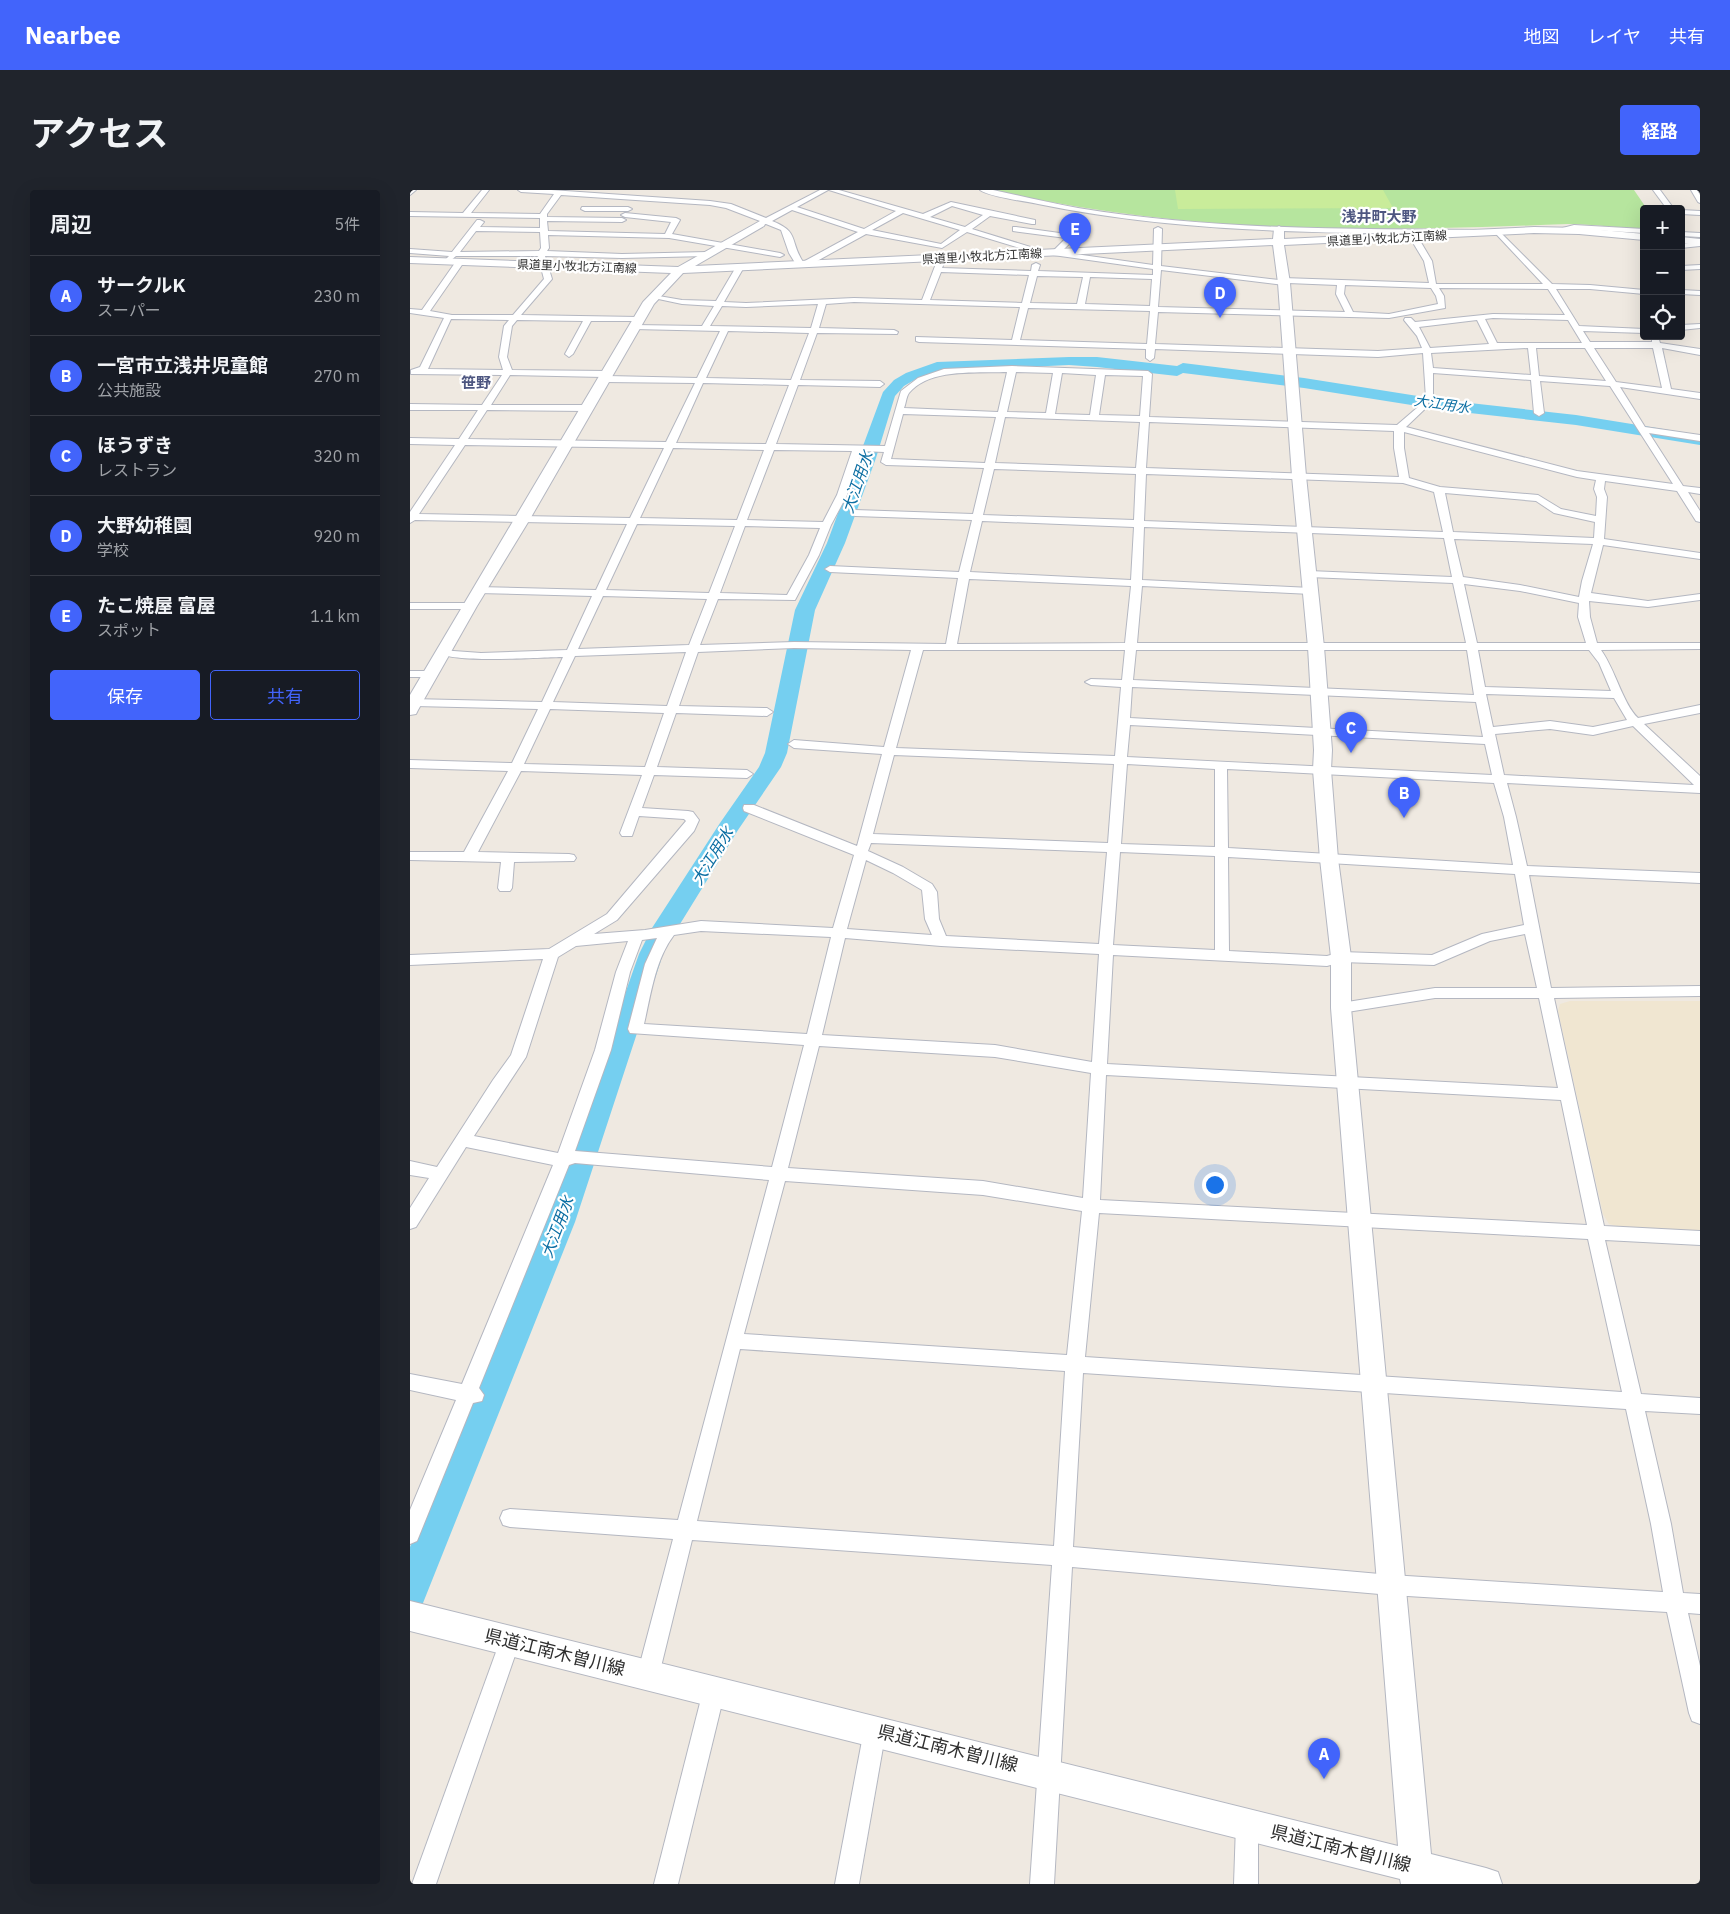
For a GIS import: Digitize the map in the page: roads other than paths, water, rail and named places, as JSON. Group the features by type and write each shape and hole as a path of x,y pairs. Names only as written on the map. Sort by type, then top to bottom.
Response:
{"street":[{"path":"410,193 413,190"},
{"path":"465,215 486,190"},
{"path":"521,190 728,206 763,223 787,230 790,247 802,264 902,211"},
{"path":"617,237 625,215 641,190"},
{"path":"412,706 432,674 468,606 523,519 586,408 653,297 680,270 825,190"},
{"path":"832,190 1047,253 1157,268 1283,281 1432,286 1590,287 1640,294"},
{"path":"983,190 1049,205 1115,216 1188,223 1279,228 1498,232 1551,288 1700,519"},
{"path":"1656,190 1668,205"},
{"path":"1694,190 1700,201"},
{"path":"508,372 502,357 506,346 508,326 548,279 542,260 545,248 543,217 558,194"},
{"path":"922,217 951,204 989,214 1032,222"},
{"path":"792,208 863,231 942,246 989,214"},
{"path":"581,209 625,215"},
{"path":"1685,212 1700,213"},
{"path":"410,214 543,217 671,216 677,222 667,236"},
{"path":"425,312 454,259 485,215"},
{"path":"996,239 1042,217"},
{"path":"1559,230 1574,226 1640,231"},
{"path":"1150,358 1158,228"},
{"path":"1279,228 1278,242 1316,647 1322,732 1322,770 1329,859 1341,957 1341,1008 1417,1875"},
{"path":"474,229 617,237 667,236 780,255"},
{"path":"1015,342 1033,273 1047,253 1070,237 1016,229"},
{"name":"県道里小牧北方江南線","path":"410,260 542,260 680,270 1498,232 1559,230 1640,237"},
{"path":"1685,236 1700,235"},
{"path":"1413,236 1428,261 1432,286 1440,296 1442,306 1451,322"},
{"path":"1685,236 1700,243"},
{"path":"1685,245 1700,243"},
{"path":"410,251 454,259"},
{"path":"542,260 577,253 622,256 707,254"},
{"path":"925,303 942,258"},
{"path":"1685,268 1700,266"},
{"path":"704,329 719,304 722,294 737,275 740,267"},
{"path":"937,270 1156,277"},
{"path":"1080,308 1087,274"},
{"path":"1341,284 1340,294 1351,316"},
{"path":"1685,289 1700,294"},
{"path":"653,297 682,302 746,305 854,300 1351,316 1389,316 1442,306"},
{"path":"627,833 694,647 814,331 823,302"},
{"path":"410,311 448,316 588,318 704,329 894,332"},
{"path":"1400,314 1414,325 1422,336 1428,351 1430,370 1427,400 1400,428 1399,448 1404,480"},
{"path":"413,373 436,345 448,316"},
{"path":"1414,325 1493,316 1571,318"},
{"path":"1480,317 1494,346"},
{"path":"569,354 588,318"},
{"path":"1685,328 1700,326"},
{"path":"1577,328 1640,331"},
{"path":"469,856 517,766 725,329"},
{"path":"919,339 1378,354 1494,346 1587,345 1655,341 1700,352"},
{"path":"1655,341 1667,391"},
{"path":"1532,346 1539,413"},
{"path":"951,646 964,575 1012,369"},
{"path":"1042,1884 1075,1363 1091,1206 1106,948 1136,582 1141,470 1148,374 1012,369 947,371 921,380 904,393 886,462 1141,470 1404,480 1439,490 1538,498 1558,511 1601,520"},
{"path":"1430,370 1614,384 1700,396"},
{"path":"1050,417 1058,371"},
{"path":"411,518 508,372"},
{"path":"413,373 508,372 700,380 880,384"},
{"path":"1094,418 1102,372"},
{"path":"410,407 586,408"},
{"path":"899,411 1400,428 1577,474 1700,491"},
{"path":"1643,431 1700,438"},
{"path":"410,441 889,449"},
{"path":"478,590 791,598 814,555 826,525 867,448"},
{"path":"1601,478 1599,489 1602,497 1599,542 1584,599 1584,617 1594,647 1605,662 1618,695 1634,721 1700,782"},
{"path":"1439,490 1447,536 1459,580 1480,694 1522,870 1531,928 1596,1227 1595,1233 1661,1524 1675,1602 1700,1714"},
{"path":"855,513 1599,542 1700,556"},
{"path":"411,518 826,525"},
{"path":"830,569 1136,582 1459,580 1584,599 1648,604 1700,597"},
{"path":"410,606 468,606"},
{"path":"444,652 481,656 694,647 799,645 1472,648 1700,646"},
{"path":"648,1674 798,1102 839,932 918,646"},
{"path":"410,674 432,674"},
{"path":"1091,682 1319,692 1618,695"},
{"path":"412,706 672,708 767,712"},
{"path":"1125,721 1322,732 1490,736 1550,725 1594,731 1634,721 1700,709"},
{"path":"794,744 888,751 1120,760 1700,789"},
{"path":"410,764 747,774"},
{"path":"1221,765 1222,956"},
{"path":"749,808 862,846 926,887 930,892 932,919 941,941"},
{"path":"410,960 552,954 612,917 689,828 693,820 688,815 636,812"},
{"path":"862,846 1115,848 1222,852 1522,870 1700,878"},
{"path":"410,856 569,858"},
{"path":"505,888 508,857"},
{"path":"574,941 641,935 701,926 839,932 941,941 1106,948 1327,961 1341,957 1434,960 1487,937 1531,928"},
{"path":"666,932 656,953 635,1029 995,1051 1100,1069 1566,1094"},
{"path":"410,1534 577,1159 592,1084 623,972 641,935"},
{"path":"410,1222 498,1084 518,1057 552,954"},
{"path":"1341,1008 1435,992 1700,991"},
{"path":"464,1140 577,1159 983,1188 1091,1206 1700,1238"},
{"path":"410,1168 441,1174"},
{"path":"734,1341 1700,1406"},
{"path":"410,1382 472,1395"},
{"path":"510,1518 1062,1556 1391,1585 1700,1604"},
{"name":"県道江南木曽川線","path":"410,1616 1050,1773 1247,1825 1417,1875 1486,1884"},
{"path":"424,1884 510,1641"},
{"path":"666,1884 714,1691"},
{"path":"847,1884 875,1730"},
{"path":"1246,1884 1247,1825"}],"waterway":[{"name":"大江用水","path":"410,1590 560,1222 651,954 661,934 728,828 770,767 776,753 805,610 836,543 868,458 888,395 899,383 911,376 937,367 1069,361 1097,362 1177,371"},
{"name":"大江用水","path":"1183,368 1304,383 1443,405 1576,420 1700,440"}],"place":[{"name":"たこ焼屋 富屋","path":"1075,254"},
{"name":"大野幼稚園","path":"1220,318"},
{"name":"ほうずき","path":"1351,753"},
{"name":"一宮市立浅井児童館","path":"1404,818"},
{"name":"サークルK","path":"1324,1779"}],"district":[{"name":"浅井町大野","path":"1379,216"},
{"name":"笹野","path":"476,382"}]}
